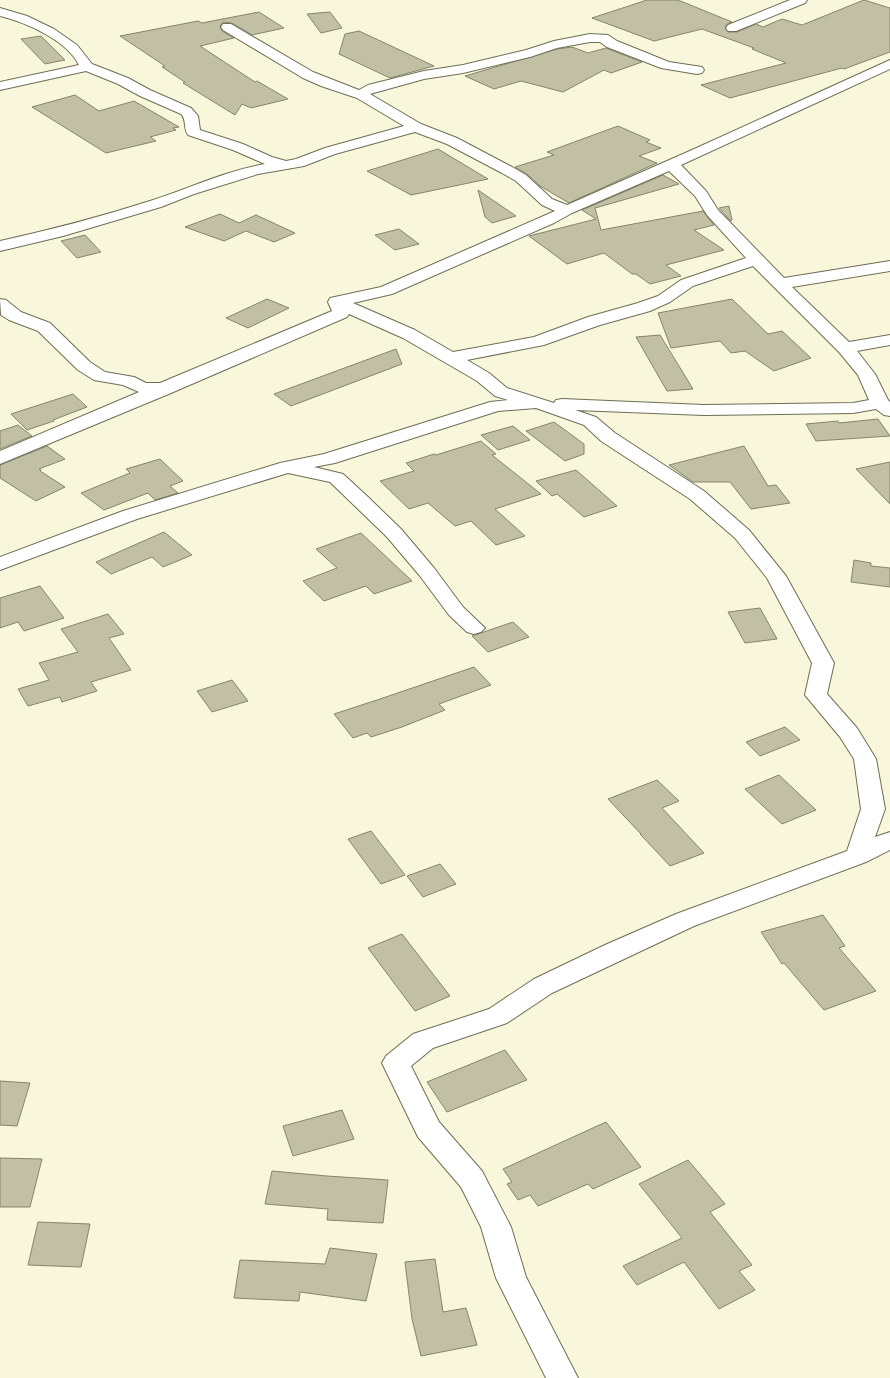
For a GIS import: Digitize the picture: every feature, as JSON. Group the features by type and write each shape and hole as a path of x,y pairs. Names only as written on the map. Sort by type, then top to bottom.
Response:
{"street":[{"path":"732,28 801,0"},
{"path":"0,12 35,23 66,43 84,59 87,67"},
{"path":"227,27 256,46 314,78 362,95 416,127 452,141 507,170 521,178 548,202 567,210"},
{"path":"362,95 365,91 373,88 424,75 464,69 530,53 554,45 590,38 603,38 612,44 666,65 697,70"},
{"path":"336,302 386,291 489,245 543,223 567,210 890,64"},
{"path":"0,86 87,67 123,81 145,93 186,110 191,116 193,132 205,138 244,149 271,162 289,165"},
{"path":"0,246 58,233 156,204 189,191 256,170 289,165 358,142 416,127"},
{"path":"0,564 39,548 130,515 287,467 328,459 496,406 537,403 704,410 885,407 866,374 845,348 756,260 712,212 701,194 671,164"},
{"path":"451,358 538,341 594,321 644,307 664,299 687,283 725,269 756,260"},
{"path":"779,284 890,266"},
{"path":"336,302 409,334 483,377 501,392 590,421 608,437 697,495 742,534 776,576 823,663 816,695 849,733 865,760 872,809 857,856"},
{"path":"0,458 341,313 336,302"},
{"path":"0,304 7,311 16,316 44,327 75,358 100,376 128,381 143,388 165,389"},
{"path":"845,348 890,340"},
{"path":"287,467 336,478 394,533 427,572 456,611 474,628"},
{"path":"562,1378 511,1278 496,1227 472,1179 428,1129 396,1063 423,1041 498,1016 543,986 628,945 684,920 857,856 890,840"}],"building":[{"path":"647,0 678,0 732,22 727,24 725,27 728,32 737,32 756,24 763,27 782,19 802,25 864,0 890,8 890,52 844,69 842,68 730,98 701,85 786,63 752,49 754,48 702,29 654,41 592,18"},
{"path":"259,12 284,28 252,35 232,23 223,22 220,26 222,31 234,38 200,46 255,82 257,81 288,99 251,108 242,104 235,115 183,83 185,82 162,67 165,66 120,36 198,21 202,23"},
{"path":"330,12 342,28 321,33 307,14"},
{"path":"359,31 434,66 390,78 339,54 345,34"},
{"path":"41,36 65,60 45,64 21,39"},
{"path":"572,47 588,53 606,48 642,62 611,73 604,70 563,92 521,81 494,89 465,76 557,49"},
{"path":"75,95 99,111 134,101 179,127 173,128 176,130 150,137 156,141 106,153 32,107"},
{"path":"618,126 650,140 646,142 661,148 639,156 657,163 569,203 540,186 527,174 515,167 554,155 547,152"},
{"path":"438,149 488,179 411,195 367,171"},
{"path":"663,175 679,184 595,208 601,230 703,211 714,225 694,230 724,250 666,265 681,276 650,284 636,274 632,274 604,253 567,264 529,236 596,219 582,210"},
{"path":"478,190 516,216 492,223 485,217"},
{"path":"729,206 732,220 731,221 719,208"},
{"path":"220,214 239,223 256,215 295,233 274,242 246,231 224,241 185,227"},
{"path":"399,229 419,244 395,250 375,235"},
{"path":"85,235 101,252 77,258 61,241"},
{"path":"267,299 289,308 248,328 226,318"},
{"path":"732,299 768,334 782,331 811,358 774,371 745,351 731,353 720,341 671,348 658,313"},
{"path":"660,335 693,389 667,391 636,337"},
{"path":"396,349 402,364 291,406 274,394"},
{"path":"73,394 87,407 53,420 54,421 27,430 11,414"},
{"path":"878,419 890,436 816,441 806,424 838,421 839,423"},
{"path":"554,422 584,444 584,454 565,461 526,431"},
{"path":"18,425 32,436 0,449 0,431"},
{"path":"513,426 530,440 498,450 481,435"},
{"path":"481,441 496,454 492,455 541,494 495,509 525,536 496,545 471,521 455,526 428,503 409,509 380,481 414,471 406,463"},
{"path":"47,446 65,459 39,469 65,487 36,501 0,478 0,465"},
{"path":"744,446 768,486 776,485 790,503 751,509 730,482 693,482 669,465"},
{"path":"160,459 183,481 170,486 178,493 155,500 148,493 104,510 81,493 130,473 126,469"},
{"path":"890,462 890,504 856,469"},
{"path":"576,470 617,506 584,517 557,494 552,496 536,481"},
{"path":"164,532 192,555 163,567 152,557 111,574 96,562"},
{"path":"361,533 412,581 374,594 366,586 324,601 303,581 337,568 316,549"},
{"path":"854,560 871,563 871,566 890,568 890,587 851,582"},
{"path":"40,586 64,618 24,631 18,622 0,628 0,598"},
{"path":"760,608 777,639 745,643 728,612"},
{"path":"108,614 124,634 109,638 131,670 91,682 97,691 62,702 60,697 28,706 18,689 49,680 39,663 78,652 61,629"},
{"path":"513,622 529,637 488,652 472,636"},
{"path":"474,667 491,685 439,704 445,710 402,727 371,737 367,733 353,738 334,714 380,699"},
{"path":"232,680 248,701 212,712 197,691"},
{"path":"785,727 800,740 760,756 746,742"},
{"path":"779,775 816,810 782,824 745,789"},
{"path":"657,780 679,801 662,808 704,853 670,866 608,799"},
{"path":"371,831 405,875 381,884 348,839"},
{"path":"440,864 456,884 423,897 407,876"},
{"path":"823,915 845,946 839,948 876,991 824,1010 784,963 782,964 761,932"},
{"path":"402,934 450,996 415,1011 368,948"},
{"path":"505,1050 527,1080 447,1112 427,1082"},
{"path":"0,1081 30,1083 17,1126 0,1125"},
{"path":"342,1110 354,1139 293,1156 283,1126"},
{"path":"606,1122 641,1167 593,1189 588,1184 538,1206 530,1195 518,1200 507,1184 512,1182 503,1169"},
{"path":"0,1158 42,1159 30,1207 0,1207"},
{"path":"688,1160 725,1204 710,1212 752,1265 739,1271 755,1290 719,1309 684,1262 637,1285 623,1266 682,1238 639,1184"},
{"path":"272,1171 388,1180 383,1223 327,1220 328,1209 265,1204"},
{"path":"38,1222 90,1224 81,1267 28,1265"},
{"path":"330,1248 377,1254 366,1301 300,1292 299,1301 234,1298 240,1260 325,1264"},
{"path":"435,1259 443,1312 466,1308 477,1345 421,1356 412,1319 405,1262"}]}
